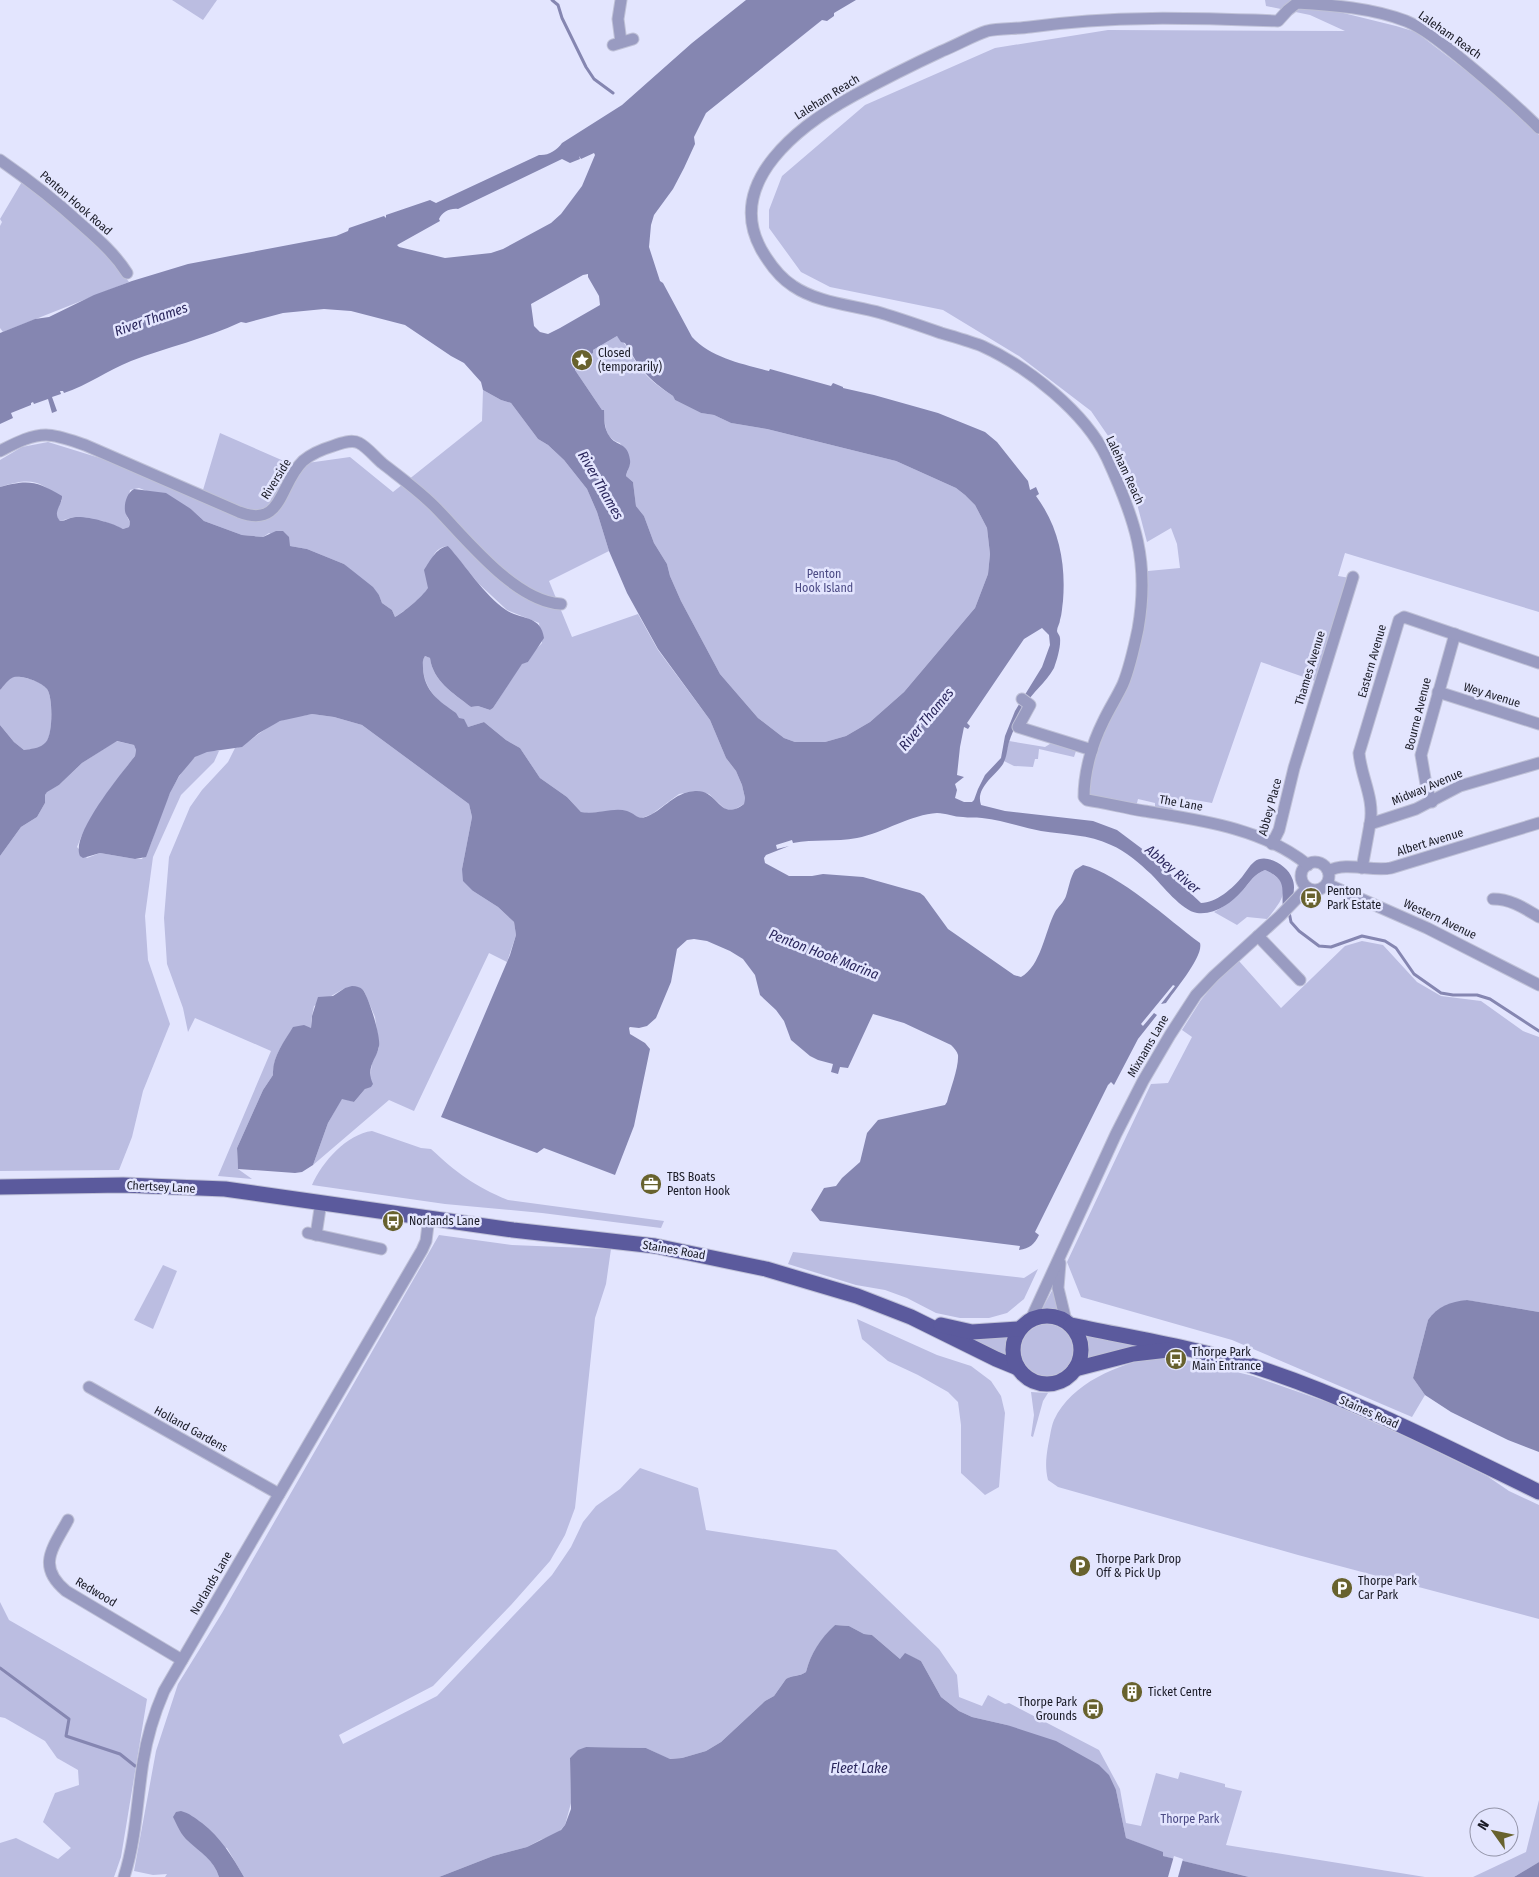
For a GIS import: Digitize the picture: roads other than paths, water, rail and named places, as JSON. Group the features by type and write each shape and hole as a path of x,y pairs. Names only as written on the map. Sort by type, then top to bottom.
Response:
{"main road":[{"name":"Chertsey Lane","path":"0,1187 123,1185 226,1189 429,1217"},
{"name":"Staines Road","path":"429,1217 513,1230 655,1246 731,1260 849,1294 911,1317 1018,1368"},
{"path":"1049,1315 1069,1323 1077,1333 1081,1351 1075,1369 1060,1382 1045,1384 1030,1380 1018,1368 1012,1348 1014,1338 1019,1329 1031,1319 1049,1315"},
{"name":"Staines Road","path":"911,1317 972,1332 1019,1329"},
{"name":"Staines Road","path":"1069,1323 1255,1367 1355,1405 1539,1492"},
{"name":"Staines Road","path":"1075,1369 1133,1354 1166,1350 1192,1351"}],"street":[{"path":"621,0 617,44 633,38"},
{"name":"Laleham Reach","path":"1084,797 1086,774 1100,727 1129,669 1143,595 1142,557 1134,523 1105,454 1095,438 1071,409 1041,384 1000,355 963,339 883,314 824,299 790,285 773,268 755,238 752,227 752,202 767,166 786,142 851,97 910,66 991,30 1097,19 1182,18 1278,22 1297,3 1357,9 1388,15 1413,25 1476,71 1539,128"},
{"name":"Penton Hook Road","path":"0,160 54,199 105,245 127,273"},
{"name":"Riverside","path":"0,451 24,439 45,435 62,438 85,445 238,512 249,516 262,517 272,511 303,461 323,449 344,442 358,442 424,496 480,556 502,575 543,602 561,604"},
{"name":"Thames Avenue","path":"1294,768 1353,577"},
{"name":"Eastern Avenue","path":"1370,824 1371,806 1361,768 1359,752 1396,624 1404,617 1539,663"},
{"name":"Bourne Avenue","path":"1432,802 1427,790 1421,755 1455,634"},
{"name":"Wey Avenue","path":"1438,692 1539,724"},
{"path":"1025,700 1030,705 1030,708 1018,727 1092,750"},
{"name":"Midway Avenue","path":"1370,824 1416,809 1432,802 1452,789 1539,763"},
{"name":"Abbey Place","path":"1294,768 1279,830 1272,844 1308,865"},
{"name":"The Lane","path":"1084,797 1087,800 1218,824 1272,844"},
{"name":"Albert Avenue","path":"1328,871 1338,867 1380,870 1391,868 1539,823"},
{"path":"1362,868 1370,824"},
{"path":"1318,863 1323,865 1328,871 1329,879 1327,884 1318,890 1307,888 1302,879 1302,874 1308,865 1318,863"},
{"name":"Western Avenue","path":"1327,884 1427,928 1539,985"},
{"name":"Mixnams Lane","path":"1031,1319 1116,1134 1143,1081 1167,1040 1196,995 1295,902 1307,888"},
{"path":"1493,899 1513,902 1539,917"},
{"path":"1258,936 1300,980"},
{"path":"322,1202 312,1234 381,1249"},
{"name":"Norlands Lane","path":"124,1877 132,1845 143,1760 152,1719 164,1691 422,1250 426,1241 429,1217"},
{"name":"Mixnams Lane","path":"1061,1254 1058,1288 1069,1323"},
{"name":"Holland Gardens","path":"90,1387 280,1494"},
{"name":"Redwood","path":"68,1520 49,1555 50,1568 56,1583 66,1591 182,1660"}],"water":[{"path":"746,0 856,0 834,13 834,16 827,21 822,20 706,113 694,137 695,144 684,168 673,189 654,215 649,247 660,281 663,283 692,337 708,350 749,366 769,371 770,369 831,386 833,383 843,388 938,413 985,432 997,442 1028,481 1030,490 1036,487 1039,494 1036,496 1050,520 1062,559 1064,587 1057,631 1060,637 1059,649 1051,673 1024,707 1008,745 1003,764 983,788 980,799 981,805 1005,811 1093,821 1117,830 1149,854 1201,903 1224,894 1259,859 1270,860 1281,865 1290,873 1293,880 1293,897 1283,909 1282,885 1277,877 1265,870 1255,876 1228,904 1211,912 1197,913 1179,903 1151,874 1132,858 1103,841 1041,831 989,819 937,813 927,814 857,838 793,843 792,840 776,845 777,849 789,846 766,855 764,858 765,863 789,876 823,874 863,877 920,893 948,929 1014,975 1021,977 1028,972 1038,957 1051,920 1065,898 1073,873 1083,865 1097,870 1128,888 1200,943 1198,956 1193,965 1166,1003 1161,1004 1175,986 1173,985 1141,1024 1143,1026 1154,1013 1157,1015 1138,1039 1114,1085 1111,1082 1108,1085 1035,1232 1039,1235 1031,1246 1023,1249 1019,1250 1020,1246 820,1221 811,1210 824,1188 836,1186 860,1162 867,1133 878,1120 945,1105 956,1072 958,1054 951,1045 904,1023 873,1014 848,1068 840,1067 838,1074 831,1072 833,1064 810,1056 791,1040 784,1021 776,1010 760,995 755,975 743,959 707,941 687,940 677,949 671,982 656,1018 647,1026 629,1028 630,1034 645,1043 650,1049 634,1126 615,1175 544,1148 537,1153 441,1117 510,955 516,935 514,922 498,907 473,891 463,881 462,869 472,817 469,804 362,725 334,717 312,714 280,721 259,733 242,747 207,752 195,757 179,776 170,793 146,857 135,859 100,853 83,858 80,856 79,846 82,834 89,820 135,756 136,750 134,745 117,741 82,763 59,785 47,792 45,803 37,817 21,827 0,856 0,725 14,742 24,750 33,749 44,744 48,738 51,724 49,693 41,684 27,678 14,677 0,690 0,487 25,482 39,484 62,496 57,512 60,521 81,517 107,522 123,529 129,527 130,522 125,511 125,505 126,498 134,489 166,493 191,509 204,521 242,535 263,537 276,531 283,531 289,537 290,546 307,549 344,564 373,587 382,603 392,610 395,617 413,604 428,588 424,570 440,549 448,546 498,604 512,613 535,622 539,625 544,638 528,662 522,664 490,710 478,706 471,707 451,691 435,673 430,658 425,656 423,659 424,676 429,689 438,700 456,713 459,718 464,719 468,727 484,722 506,740 520,748 540,778 567,797 581,812 593,813 622,810 639,817 645,817 675,798 687,792 695,791 709,795 729,810 736,809 744,804 745,798 742,785 736,771 726,758 710,720 658,649 627,593 609,551 597,512 587,489 564,460 548,445 538,439 511,403 483,390 481,382 464,363 405,325 351,311 324,309 283,313 246,323 241,322 131,361 73,390 64,393 60,391 61,394 52,397 57,411 52,413 48,399 34,404 33,402 31,405 11,413 13,418 0,424 0,333 35,319 49,317 94,295 132,281 188,264 336,236 348,231 349,228 384,216 386,218 386,215 430,200 436,203 539,155 546,155 552,152 562,143 622,105 692,43","holes":["594,153 595,155 582,186 561,214 551,223 503,249 491,253 445,258 397,245 440,221 439,219 442,214 447,211 458,209 562,159 570,163 580,159 579,156 581,159","588,274 599,296 600,305 548,334 540,332 534,326 531,304","617,336 621,342 625,343 640,367 657,384 673,396 675,400 701,413 714,415 731,423 767,429 896,461 956,488 975,505 987,528 990,554 988,574 975,608 904,692 870,722 846,736 825,742 795,742 784,738 758,718 720,674 681,601 667,564 654,543 644,516 636,506 633,482 626,476 630,462 629,454 624,447 610,437 605,427 604,410 602,410 575,370 575,363 593,353 593,350","1042,628 1049,635 1050,645 1042,667 1015,711 1005,736 1001,758 985,775 974,800 972,802 964,802 955,798 957,790 955,784 964,777 957,775 964,727 968,729 970,726 967,723 1024,639"]},
{"path":"352,986 357,986 363,990 374,1018 378,1035 378,1051 370,1073 373,1084 365,1089 354,1102 342,1099 328,1123 313,1165 302,1172 238,1169 237,1148 263,1090 273,1075 274,1062 286,1038 293,1027 304,1025 311,1028 312,1016 318,997 333,996"},
{"path":"1467,1300 1539,1312 1539,1452 1508,1440 1451,1412 1425,1395 1413,1378 1428,1320 1445,1305"},
{"name":"Fleet Lake","path":"835,1625 849,1626 864,1634 872,1635 900,1659 905,1653 921,1661 941,1697 959,1711 972,1717 1007,1725 1056,1741 1099,1765 1109,1775 1116,1790 1126,1838 1163,1852 1163,1856 1249,1877 439,1877 493,1856 527,1847 561,1830 571,1809 570,1758 578,1750 586,1747 646,1748 670,1759 682,1758 706,1751 721,1742 765,1701 774,1696 786,1679 806,1672 817,1647"},
{"path":"181,1811 202,1823 215,1835 244,1877 219,1877 210,1861 179,1830 173,1817 176,1812"},
{"path":"1539,1862 1539,1877 1514,1877"}],"waterway":[{"path":"552,0 558,5 562,18 586,67 594,79 613,93"},
{"name":"Abbey River","path":"1289,912 1291,922 1299,931 1319,946 1331,947 1362,936 1385,941 1396,948 1414,974 1441,993 1477,995 1490,999 1539,1031"},
{"path":"0,1668 69,1719 66,1736 120,1754 135,1766"}],"place":[{"name":"Closed (temporarily)","path":"582,360"},
{"name":"Penton Park Estate","path":"1311,898"},
{"name":"TBS Boats Penton Hook","path":"651,1184"},
{"name":"Norlands Lane","path":"393,1221"},
{"name":"Thorpe Park Main Entrance","path":"1176,1359"},
{"name":"Thorpe Park Drop Off & Pick Up","path":"1080,1566"},
{"name":"Thorpe Park Car Park","path":"1342,1588"},
{"name":"Ticket Centre","path":"1132,1692"},
{"name":"Thorpe Park Grounds","path":"1093,1709"}],"water label":[{"name":"River Thames","path":"151,319"},
{"name":"River Thames","path":"601,485"},
{"name":"River Thames","path":"926,719"},
{"name":"Penton Hook Marina","path":"824,954"}],"park label":[{"name":"Penton Hook Island","path":"824,581"},
{"name":"Thorpe Park","path":"1190,1819"}]}
